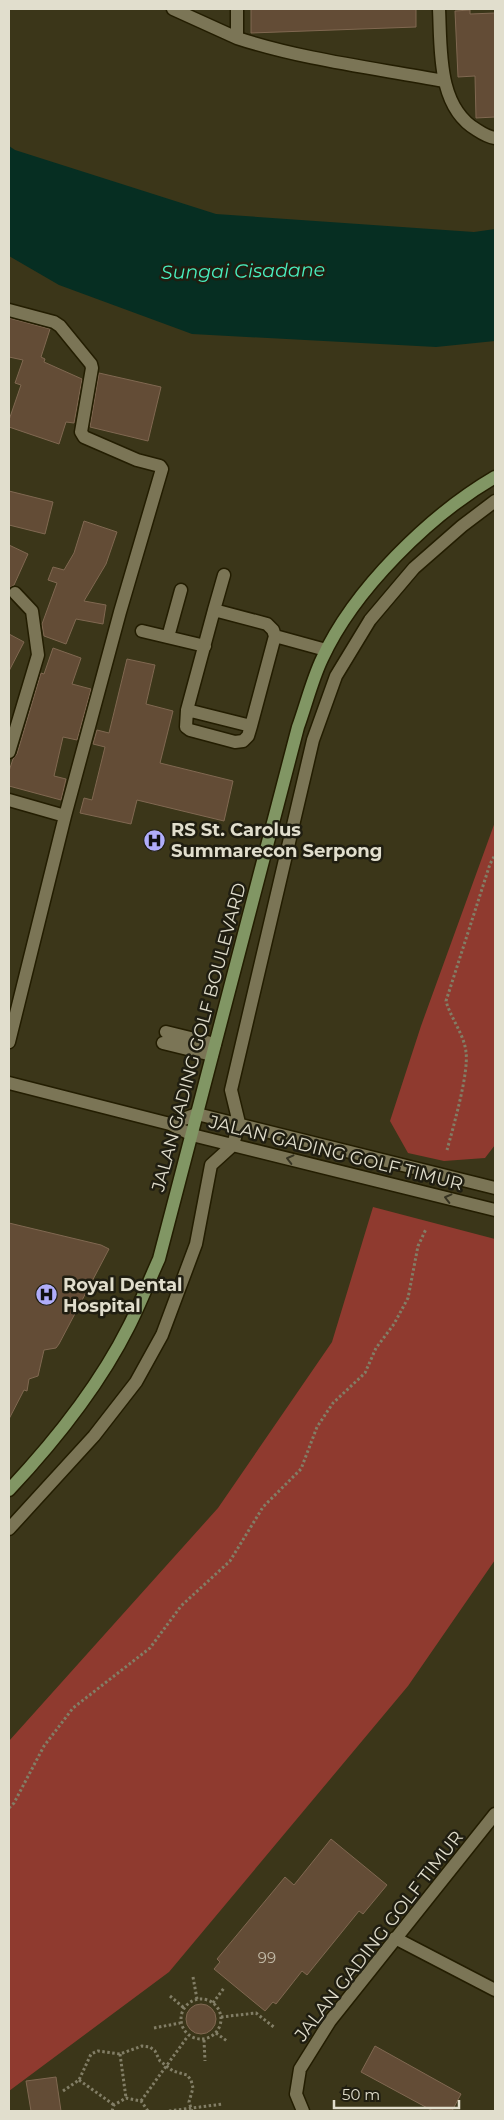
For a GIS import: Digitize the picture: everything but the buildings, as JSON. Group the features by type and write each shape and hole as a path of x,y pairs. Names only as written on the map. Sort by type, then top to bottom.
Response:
{"main road":[{"name":"JALAN GADING GOLF BOULEVARD","path":"9,1490 37,1460 87,1396 128,1327 159,1259 298,727 326,650 355,605 394,555 436,520 495,477"}],"street":[{"path":"173,9 238,38 262,46 444,81"},
{"path":"237,9 238,38"},
{"path":"439,9 444,81 454,108 470,126 495,138"},
{"path":"9,310 54,322 60,326 91,364 92,368 81,432 84,438 137,460 160,466 162,469 120,612 65,816 9,1042"},
{"path":"9,1529 94,1436 136,1382 162,1335 196,1244 212,1165 233,1145 239,1123 231,1090 313,740 336,676 370,620 414,568 462,526 495,501"},
{"path":"214,610 267,624 273,630 275,636 248,736 243,742 235,742 190,730 186,727 187,710 205,646 214,610 224,575"},
{"path":"168,637 181,590"},
{"path":"9,752 38,655 32,610 15,593"},
{"path":"142,631 205,646"},
{"path":"275,636 326,650"},
{"path":"187,710 251,726"},
{"path":"9,800 65,816"},
{"path":"165,1038 214,1050"},
{"name":"JALAN GADING GOLF TIMUR","path":"9,1083 170,1124 192,1135 495,1210"},
{"name":"JALAN GADING GOLF TIMUR","path":"170,1124 197,1114 495,1188"},
{"name":"JALAN GADING GOLF TIMUR","path":"303,2111 296,2094 300,2069 330,2021 495,1814"},
{"path":"395,1938 495,1990"}],"path":[{"path":"447,1150 466,1062 466,1051 446,1001 490,864 495,855"},
{"path":"9,1808 14,1803 44,1746 73,1708 150,1648 181,1606 230,1561 263,1507 301,1469 317,1427 333,1403 365,1373 376,1348 394,1324 408,1298 418,1246 426,1229"},
{"path":"193,1977 197,1999"},
{"path":"213,2003 224,1988"},
{"path":"170,1996 184,2008"},
{"path":"197,1999 213,2003 221,2017 216,2033 204,2040 188,2036 180,2023 184,2008 197,1999"},
{"path":"221,2017 256,2013 275,2028"},
{"path":"154,2028 180,2023"},
{"path":"216,2033 227,2041"},
{"path":"141,2101 188,2036"},
{"path":"204,2040 205,2061"},
{"path":"63,2092 79,2080 91,2054 98,2051 120,2054 142,2046 150,2047 160,2061 173,2071 187,2075 191,2080 193,2088 190,2102 192,2110"},
{"path":"120,2054 126,2098"},
{"path":"79,2080 114,2104"},
{"path":"112,2111 114,2104 126,2098 141,2101 148,2111"},
{"path":"169,2111 192,2110 223,2104"}],"shaded area":[{"path":"495,822 495,1145 485,1158 444,1161 408,1153 390,1121 421,1026"},
{"path":"373,1207 495,1239 495,1560 408,1686 169,1972 9,2091 9,1741 218,1508 332,1342"}],"water":[{"name":"Sungai Cisadane","path":"9,146 15,150 216,214 474,232 495,229 495,341 436,347 192,334 59,285 9,256"}],"place":[{"name":"RS St. Carolus Summarecon Serpong","path":"155,840"},
{"name":"Royal Dental Hospital","path":"47,1295"}]}
